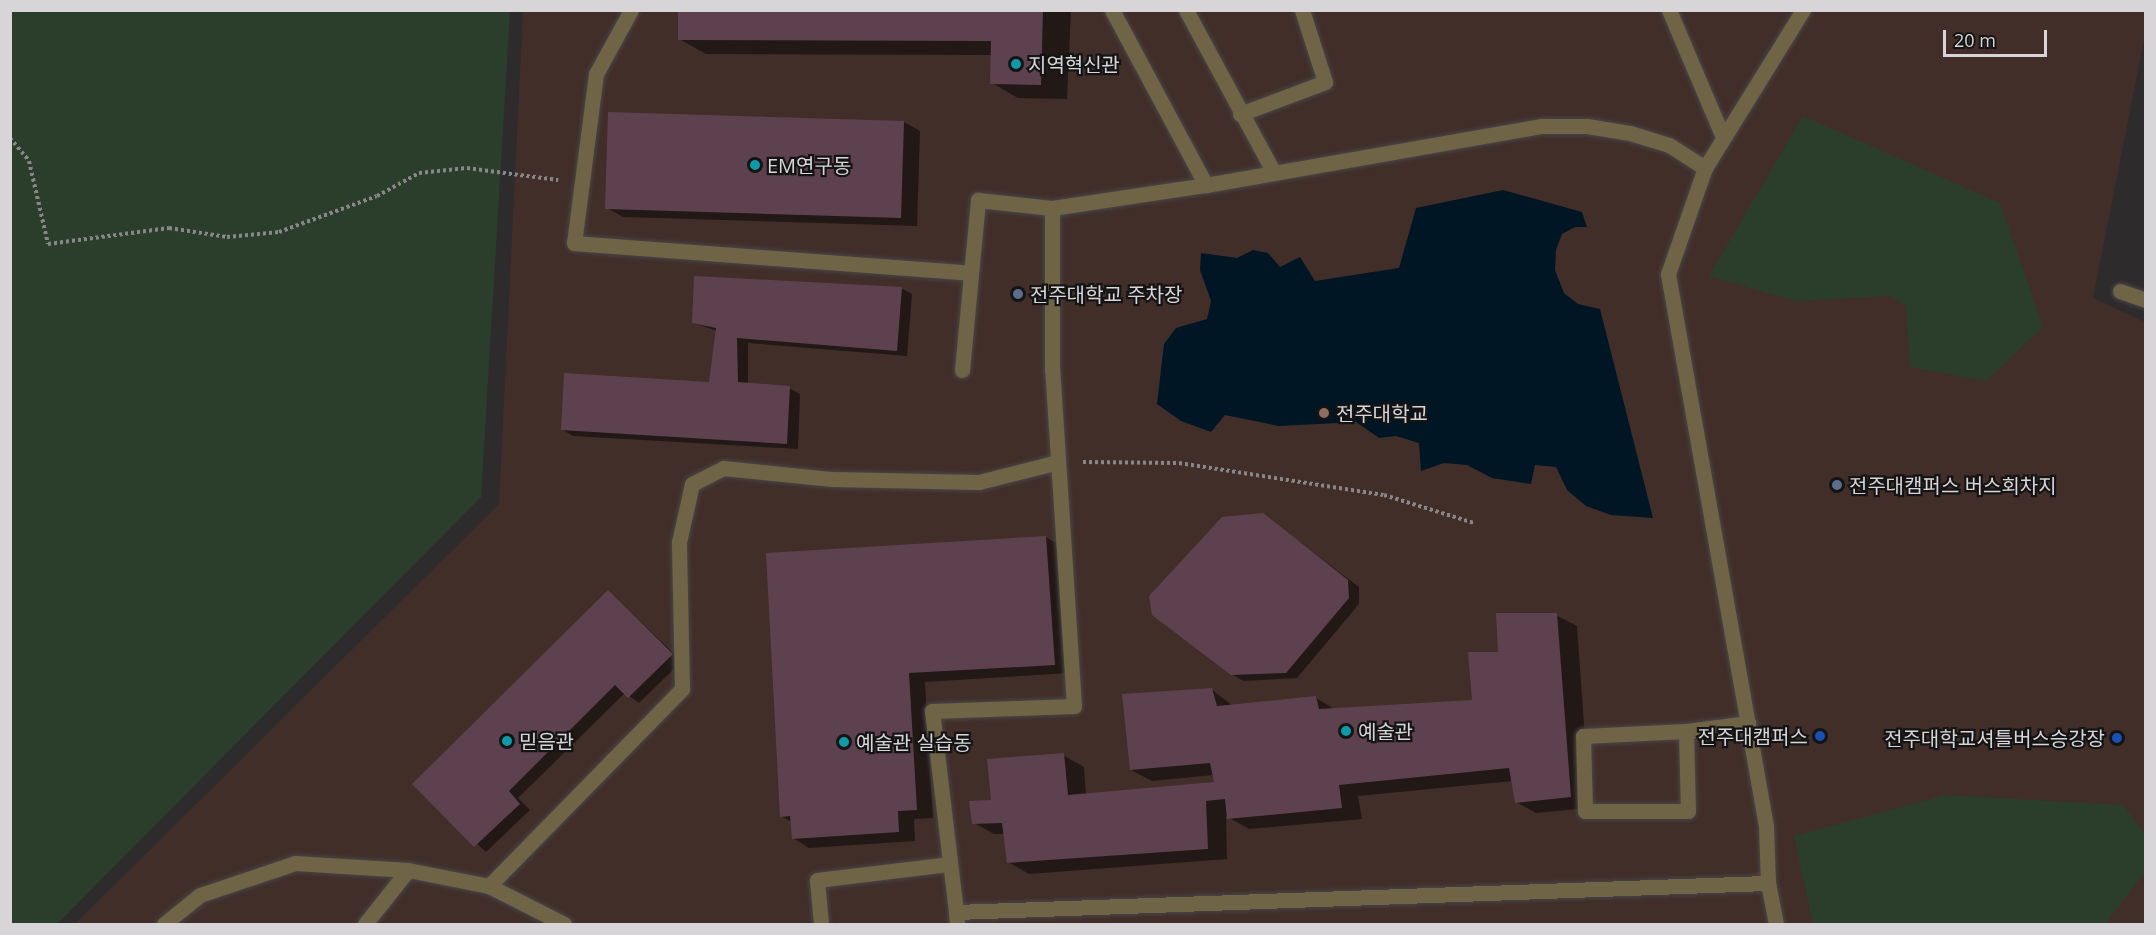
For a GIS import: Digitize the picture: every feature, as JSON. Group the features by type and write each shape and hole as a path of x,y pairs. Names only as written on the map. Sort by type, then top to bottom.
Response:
{"street":[{"path":"631,10 596,74 574,243 970,273"},
{"path":"1112,10 1206,185"},
{"path":"1186,10 1240,114 1273,171"},
{"path":"1240,114 1326,82 1302,10"},
{"path":"1669,10 1723,137"},
{"path":"1776,924 1768,883 1766,826 1668,274 1705,168 1803,10"},
{"path":"962,370 978,200 1052,208 1206,185 1273,171 1542,126 1587,126 1630,133 1669,145 1705,168"},
{"path":"1052,208 1052,370 1074,706 932,711 956,918 1768,883"},
{"path":"2120,291 2145,300"},
{"path":"489,885 682,689 679,542 692,484 723,468 832,479 979,482 1058,462"},
{"path":"1686,731 1688,811 1585,811 1583,736 1686,731 1748,723"},
{"path":"164,924 200,895 295,863 408,870 489,885 544,920 564,924"},
{"path":"821,924 817,880 950,864"},
{"path":"365,924 408,870"}],"path":[{"path":"10,138 29,161 48,244 169,228 227,237 279,232 377,196 419,173 467,168 557,179 582,187"},
{"path":"1058,462 1179,463 1384,495 1474,523"}],"shaded area":[{"name":"전주대학교","path":"523,11 2145,11 2145,35 2093,298 2145,322 2145,924 75,924 499,504"}],"green space":[{"path":"10,11 510,11 481,497 57,924 11,924"},
{"path":"1803,116 2000,203 2043,327 1986,381 1910,367 1906,306 1890,296 1796,301 1709,276"},
{"path":"1945,795 2123,805 2145,834 2145,872 2105,924 1813,924 1794,836"}],"water":[{"path":"1503,190 1582,212 1587,227 1575,227 1562,234 1556,250 1555,270 1564,293 1578,304 1600,309 1653,518 1611,515 1586,506 1567,490 1556,467 1535,465 1531,484 1492,478 1467,465 1444,463 1421,471 1419,443 1396,436 1379,438 1356,422 1279,426 1225,415 1211,432 1181,421 1157,404 1164,344 1176,328 1207,319 1211,301 1200,270 1201,253 1237,258 1253,250 1268,253 1280,267 1300,257 1315,281 1399,268 1416,208"}],"building":[{"name":"지역혁신관","path":"678,10 1043,10 1041,85 990,84 991,41 678,40"},
{"name":"EM연구동","path":"608,112 904,121 901,218 605,209"},
{"path":"694,276 902,287 897,351 737,338 738,382 790,386 787,444 561,430 564,373 709,382 716,328 692,323"},
{"path":"1263,513 1348,580 1349,598 1286,673 1231,675 1152,615 1149,596 1222,517"},
{"name":"예술관 실습동","path":"1046,536 1055,665 909,673 917,810 898,811 899,832 792,839 790,816 780,817 766,553"},
{"name":"믿음관","path":"608,590 673,654 628,698 615,685 509,791 520,804 474,847 412,784"},
{"name":"예술관","path":"1496,613 1557,613 1571,797 1515,803 1509,768 1339,785 1342,808 1227,819 1225,799 1206,801 1208,849 1007,863 1002,823 972,824 969,801 991,800 987,759 1064,753 1068,795 1214,782 1210,763 1130,770 1122,694 1212,688 1217,706 1316,696 1319,709 1472,700 1468,652 1498,652"}],"place":[{"name":"지역혁신관","path":"1016,64"},
{"name":"EM연구동","path":"755,165"},
{"name":"전주대학교 주차장","path":"1018,294"},
{"name":"전주대학교","path":"1324,413"},
{"name":"전주대캠퍼스 버스회차지","path":"1837,485"},
{"name":"예술관","path":"1346,731"},
{"name":"전주대캠퍼스","path":"1820,736"},
{"name":"전주대학교셔틀버스승강장","path":"2117,738"},
{"name":"믿음관","path":"507,741"},
{"name":"예술관 실습동","path":"844,742"}]}
